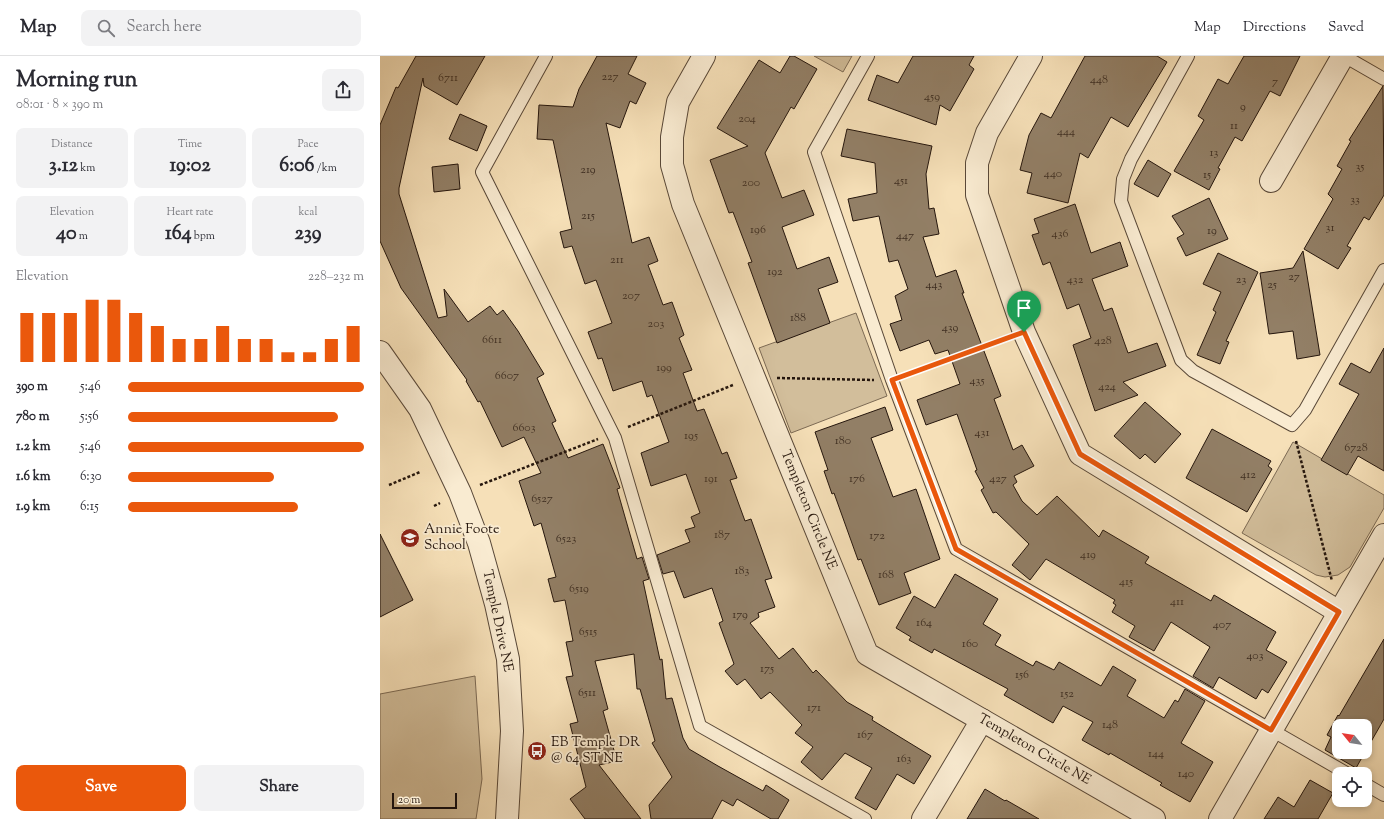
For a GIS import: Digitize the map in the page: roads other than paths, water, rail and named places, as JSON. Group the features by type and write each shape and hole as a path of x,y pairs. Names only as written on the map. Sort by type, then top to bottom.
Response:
{"street":[{"name":"Templeton Circle NE","path":"704,56 678,102 672,137 672,165 683,204 867,654 1154,819"},
{"path":"1030,56 987,134 978,163 977,196 1024,332 1080,454 1339,612"},
{"path":"1271,181 1344,56"},
{"name":"Temple Drive NE","path":"380,352 420,409 460,493 479,543 496,604 508,659 512,731 507,819"},
{"path":"1220,819 1384,535"},
{"path":"923,819 982,720"}],"lane":[{"path":"546,56 482,172 615,438 700,726 865,819"},
{"path":"868,56 814,152 892,380 956,549 1336,767"},
{"path":"1188,56 1131,159 1123,179 1121,202 1181,360 1193,371 1292,425 1305,410 1384,270"},
{"path":"1344,56 1384,79"},
{"path":"1372,788 1384,795"}],"place":[{"name":"Annie Foote School","path":"410,538"},
{"name":"EB Temple DR @ 64 ST NE","path":"537,751"}]}
